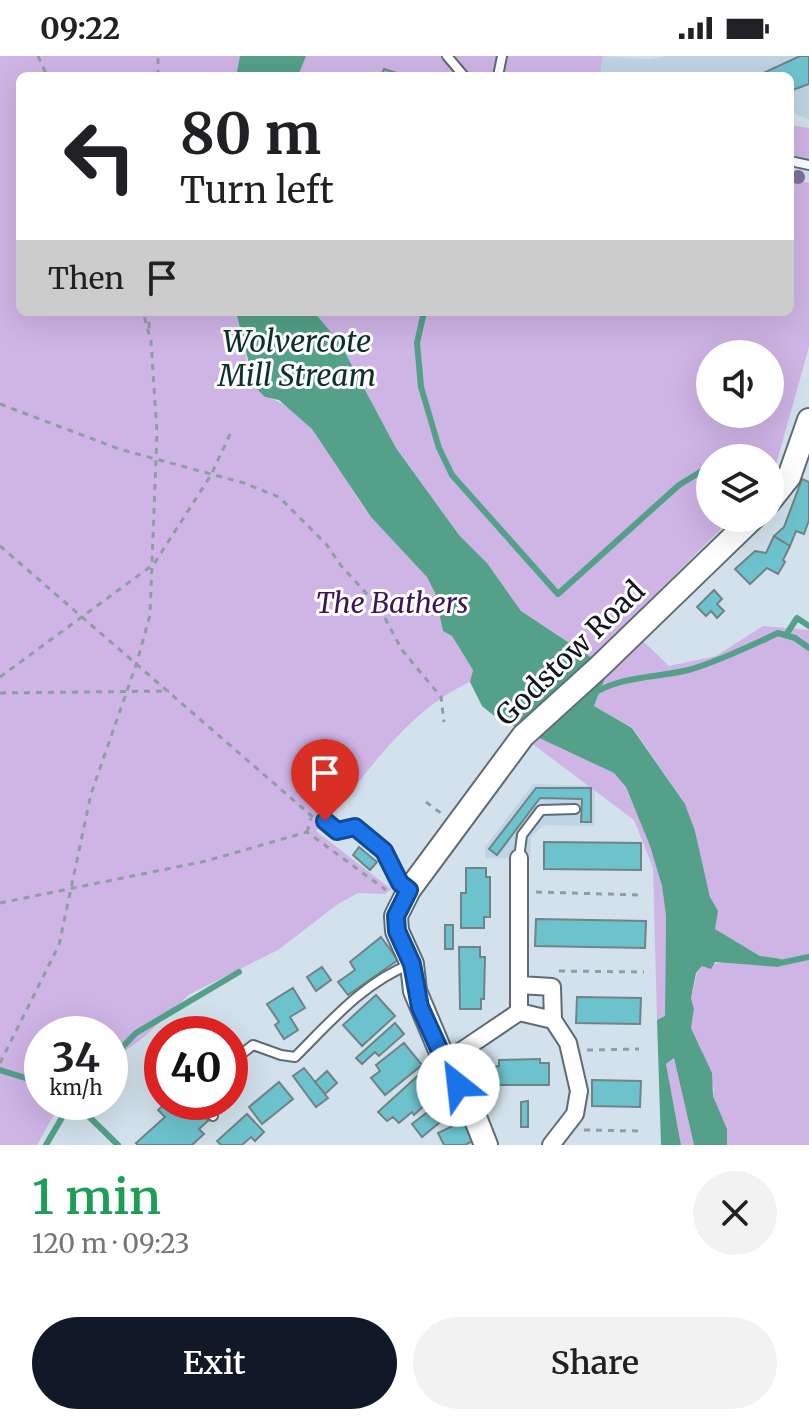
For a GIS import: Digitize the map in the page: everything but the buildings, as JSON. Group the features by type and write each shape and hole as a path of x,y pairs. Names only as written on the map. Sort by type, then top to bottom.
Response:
{"street":[{"path":"784,483 809,420"},
{"name":"Godstow Road","path":"486,1145 471,1107 445,1062 420,1007 412,964 397,931 396,916 407,893 523,736 739,532"},
{"path":"519,858 519,1012"},
{"path":"520,985 552,987 553,1020 568,1043 579,1091 575,1114 551,1145"},
{"path":"445,1062 519,1012 553,1020"}],"lane":[{"path":"447,56 461,72"},
{"path":"519,858 522,835 541,810 575,809"},
{"path":"325,821 337,831 355,827 384,851 407,893"},
{"path":"248,1049 253,1045 295,1057 346,1005 398,969 412,964"}],"path":[{"path":"144,316 149,333"},
{"path":"0,1063 59,945 91,794 150,615 157,460 149,316"},
{"path":"0,404 70,431 157,460 244,483 279,497 326,544 342,567 379,607 402,650 441,697 444,722"},
{"path":"0,677 154,564 211,475 232,430"},
{"path":"0,546 137,662 311,818 325,821"},
{"path":"0,693 169,691"},
{"path":"307,832 311,818"},
{"path":"0,903 206,861 307,832"},
{"path":"307,832 388,891 407,893"},
{"path":"520,892 640,895"},
{"path":"553,971 644,972"},
{"path":"570,1050 639,1049"},
{"path":"562,1129 641,1131"}],"shaded area":[{"path":"603,56 649,59 668,56 809,56 809,120 794,113 794,72 601,72"},
{"path":"533,784 595,786 594,826 543,825 531,837 530,859 485,858 485,847"}],"green space":[{"name":"The Bathers","path":"0,56 240,56 237,72 16,72 16,316 237,316 248,366 265,397 283,404 314,431 373,519 422,570 434,590 443,631 452,636 473,670 470,682 446,695 405,729 316,831 391,889 385,894 358,893 338,904 278,950 190,994 166,1016 144,1016 144,1037 128,1049 128,1016 24,1016 24,1120 51,1120 37,1145 0,1145"},
{"path":"306,56 603,56 601,72 300,72"},
{"path":"794,126 809,128 809,158 794,156"},
{"path":"794,180 809,183 809,347 782,444 696,444 696,532 718,532 592,658 521,611 487,563 459,535 396,448 340,343 317,316 794,316"},
{"path":"763,626 809,630 809,1145 727,1145 727,1129 713,1096 714,1089 702,1051 691,1028 694,1009 691,998 697,973 702,966 760,956 715,929 717,911 710,897 695,831 685,804 633,728 594,706 605,678 643,641 669,666 716,656"},
{"path":"535,735 614,773 626,787 650,846 662,886 666,916 665,1016 657,1020 653,868 634,820 530,742"},
{"path":"674,1058 694,1145 681,1145 666,1064"}],"water":[{"path":"240,56 306,56 300,72 237,72"},
{"name":"Wolvercote Mill Stream","path":"237,316 317,316 340,343 396,448 459,535 487,563 521,611 592,658 605,678 594,706 632,728 685,804 695,831 710,897 718,911 715,929 760,956 781,959 779,967 715,962 711,969 702,966 696,973 691,998 694,1009 691,1028 712,1073 713,1096 727,1129 727,1145 694,1145 674,1058 666,1064 681,1145 661,1145 657,1020 665,1016 666,916 662,886 650,846 626,787 614,773 497,718 482,706 470,682 473,670 452,636 443,631 435,593 427,577 371,517 312,429 279,400 265,397 255,387"}],"waterway":[{"path":"423,316 417,343 421,387 439,448 452,475 558,594 679,485 696,475"},
{"path":"786,635 797,618 809,626"},
{"path":"596,692 619,682 703,665 778,633 795,638 809,648"},
{"path":"773,961 780,963 809,957"},
{"path":"128,1041 136,1033 239,972"},
{"path":"0,1070 24,1077"},
{"path":"46,1145 61,1120"},
{"path":"92,1120 118,1145"}],"route":[{"path":"325,821 337,831 355,827 384,851 400,883 409,890 396,916 397,931 412,964 420,1007 458,1085"}]}
